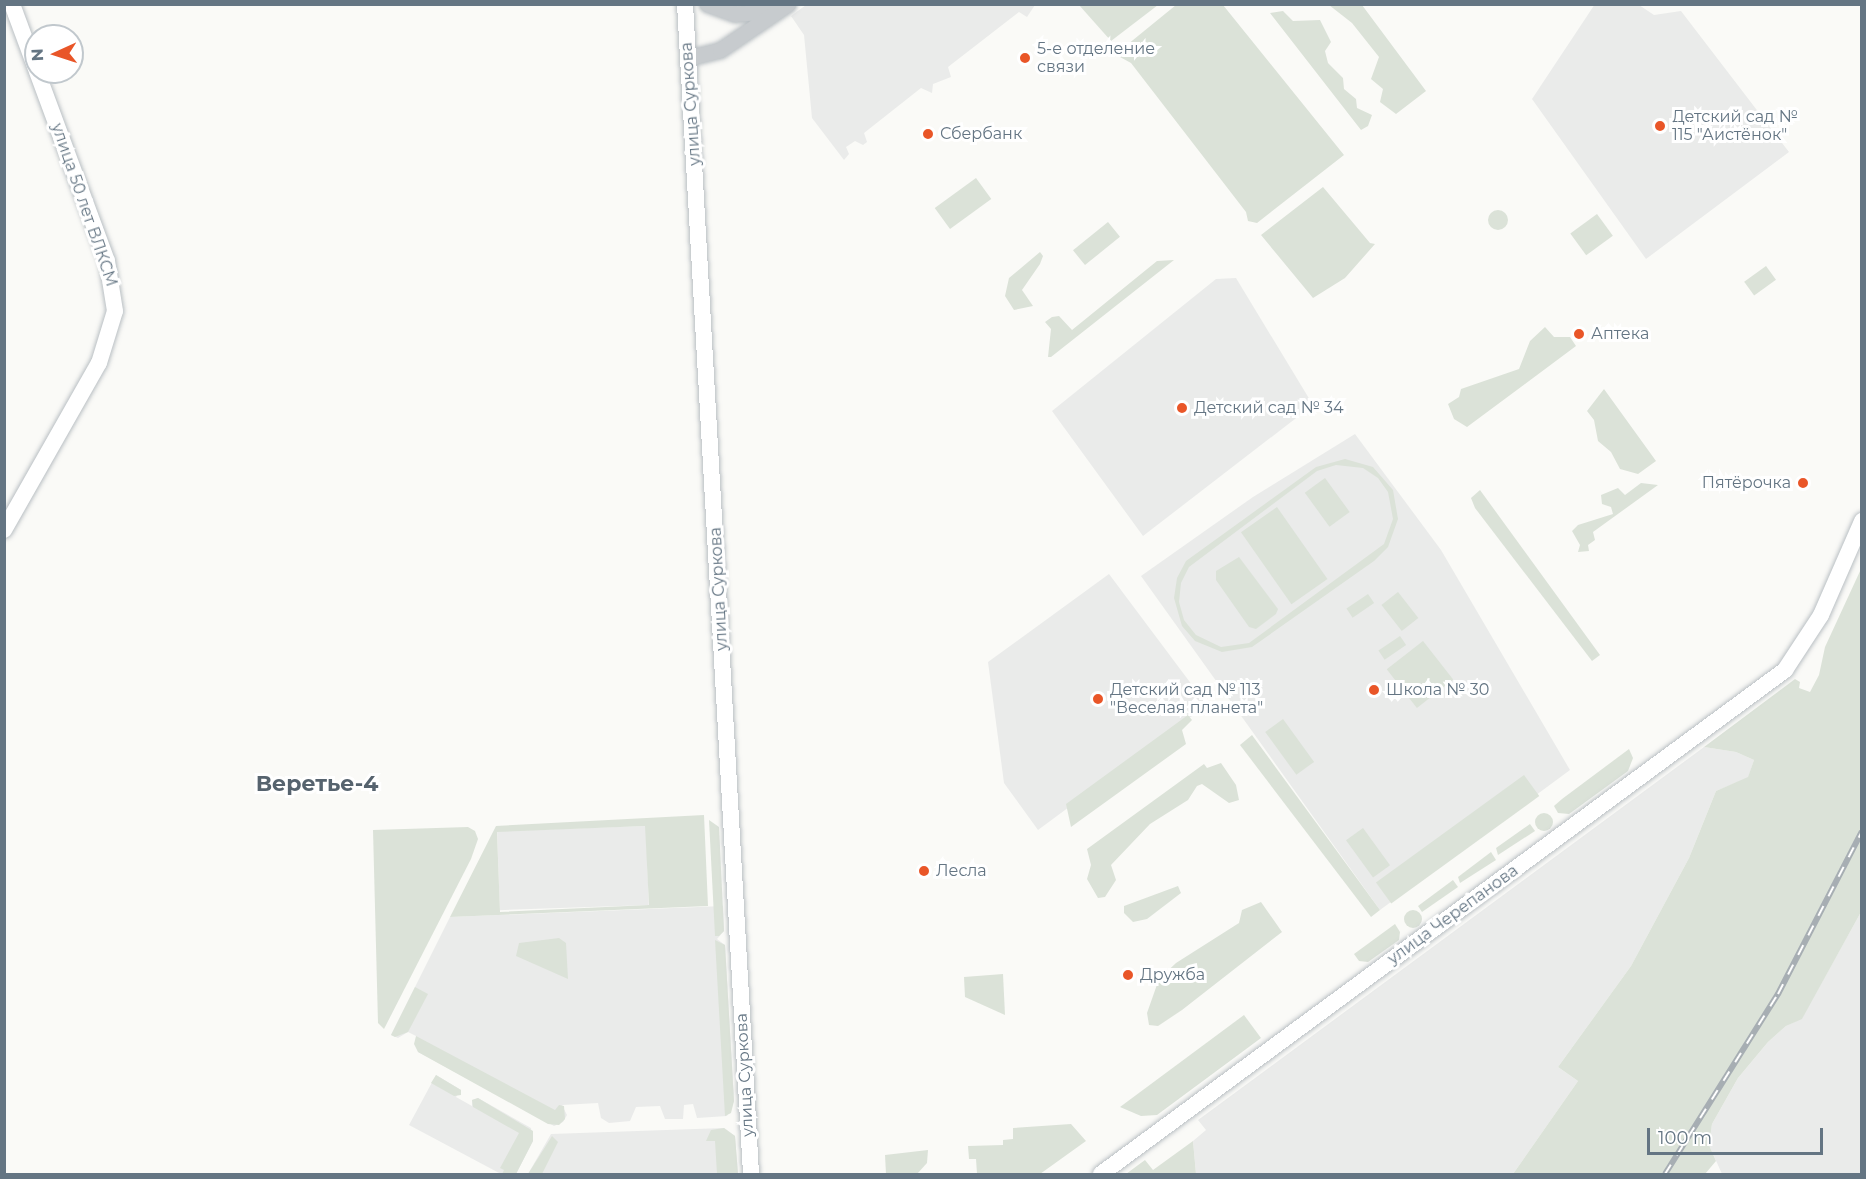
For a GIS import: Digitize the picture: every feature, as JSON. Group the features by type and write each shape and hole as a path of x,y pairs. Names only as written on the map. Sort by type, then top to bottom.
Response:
{"main road":[{"name":"улица 50 лет ВЛКСМ","path":"12,4 24,36"},
{"name":"улица Суркова","path":"685,4 751,1174"},
{"name":"улица 50 лет ВЛКСМ","path":"4,530 99,363 115,311 107,261 42,84"},
{"name":"улица Черепанова","path":"1101,1174 1766,686 1801,650 1821,615 1862,520"}],"street":[{"path":"707,4 720,10 750,14 787,4"},
{"path":"688,58 720,50 787,4"}],"shaded area":[{"name":"Детский сад № 115 \"Аистёнок\"","path":"1595,4 1639,5 1654,15 1681,11 1789,152 1646,259 1532,99"},
{"path":"806,5 1035,5 1027,17 1019,12 948,67 951,77 933,84 932,93 921,88 864,133 867,142 863,145 855,141 846,147 849,154 844,160 812,118 804,35 791,16"},
{"path":"1079,5 1158,5 1111,41"},
{"path":"1176,5 1223,5 1344,155 1257,223 1248,221 1246,212 1131,63 1120,57 1122,49"},
{"path":"1329,5 1362,5 1426,91 1396,114 1380,102 1383,89 1371,79 1379,57 1352,23"},
{"path":"1283,11 1293,21 1320,20 1331,42 1325,51 1328,63 1343,78 1344,89 1356,99 1357,108 1372,115 1368,126 1361,130 1270,13"},
{"path":"976,178 991,199 950,229 935,208"},
{"path":"1323,187 1370,243 1375,244 1345,278 1313,298 1261,235"},
{"path":"1498,210 1505,213 1508,220 1505,227 1498,230 1491,227 1488,220 1491,213"},
{"path":"1597,214 1613,236 1586,255 1570,233"},
{"path":"1108,222 1120,237 1085,265 1073,250"},
{"path":"1040,252 1043,256 1040,264 1022,290 1033,306 1014,310 1005,296 1009,278"},
{"path":"1174,260 1051,357 1048,357 1051,329 1045,322 1052,317 1059,316 1072,330 1157,261"},
{"path":"1766,266 1776,280 1754,296 1744,282"},
{"name":"Детский сад № 34","path":"1236,278 1313,405 1143,536 1052,411 1216,279"},
{"path":"1545,327 1554,337 1570,337 1576,346 1467,427 1454,419 1448,404 1459,397 1461,389 1519,369 1530,341"},
{"path":"1604,389 1656,461 1638,474 1620,469 1611,452 1598,441 1594,420 1587,411"},
{"name":"Школа № 30","path":"1355,434 1441,550 1570,770 1380,910 1141,576 1253,497"},
{"path":"1345,459 1373,467 1393,490 1398,519 1388,547 1374,561 1252,647 1222,652 1195,641 1182,626 1174,598 1177,578 1186,561 1316,467","holes":["1336,465 1363,468 1378,478 1388,492 1393,519 1384,544 1249,643 1221,647 1196,635 1184,620 1179,602 1181,583 1189,567 1317,471"]},
{"path":"1325,478 1350,512 1329,527 1305,493"},
{"path":"1641,483 1658,485 1593,532 1595,540 1588,545 1589,551 1578,552 1580,545 1572,531 1578,525 1613,514 1611,507 1602,504 1601,495 1618,488 1625,495"},
{"path":"1480,490 1600,655 1592,661 1475,508 1471,498"},
{"path":"1277,507 1327,579 1291,604 1241,532"},
{"path":"1239,557 1278,609 1276,614 1256,629 1249,627 1216,580 1216,571"},
{"path":"1861,569 1861,912 1802,1019 1786,1026 1768,1042 1738,1078 1712,1124 1709,1145 1716,1161 1705,1174 1513,1174 1578,1081 1558,1067 1631,966 1689,858 1716,791 1748,777 1754,760 1736,752 1704,747 1795,679 1800,682 1799,688 1810,692 1819,675 1825,647"},
{"name":"Детский сад № 113 \"Веселая планета\"","path":"1109,574 1207,705 1038,830 1004,783 988,662"},
{"path":"1398,592 1418,618 1402,631 1381,605"},
{"path":"1368,594 1374,603 1353,618 1346,609"},
{"path":"1400,636 1406,645 1385,660 1378,651"},
{"path":"1423,641 1453,680 1417,708 1387,669"},
{"path":"1188,715 1192,720 1182,730 1186,744 1071,827 1066,804"},
{"path":"1283,719 1314,762 1296,775 1265,732"},
{"path":"1252,735 1380,910 1371,917 1240,745"},
{"path":"1704,747 1736,752 1754,760 1748,778 1716,791 1689,858 1631,966 1558,1067 1578,1081 1513,1174 1196,1174 1193,1141 1206,1130 1198,1120"},
{"path":"1629,749 1633,758 1628,771 1569,814 1558,813 1554,806"},
{"path":"1221,763 1236,785 1239,800 1229,803 1202,784 1197,786 1188,800 1150,824 1111,865 1116,880 1105,897 1098,898 1087,879 1091,865 1087,849 1204,764 1207,768"},
{"path":"1524,775 1539,796 1391,904 1376,883"},
{"path":"1544,813 1550,816 1553,822 1550,828 1544,831 1538,828 1535,822 1538,816"},
{"path":"704,815 708,906 450,917 496,826","holes":["645,826 649,905 500,912 497,832"]},
{"path":"709,820 719,827 724,931 719,936 715,936"},
{"path":"1530,824 1535,831 1498,855 1496,848"},
{"path":"646,826 649,905 500,910 497,831"},
{"path":"468,827 475,831 478,839 471,859 384,1029 378,1023 373,830"},
{"path":"1363,828 1390,865 1373,878 1346,840"},
{"path":"1491,852 1496,860 1460,883 1458,877"},
{"path":"1453,880 1458,887 1422,912 1418,906"},
{"path":"1178,886 1181,893 1147,919 1133,922 1124,913 1124,906"},
{"path":"1261,902 1282,932 1182,1010 1158,1026 1149,1025 1147,1013 1159,979 1176,963 1239,923 1242,910"},
{"path":"723,906 724,931 717,939 725,945 734,1101 727,1116 697,1118 693,1104 684,1105 683,1119 665,1119 660,1106 636,1107 630,1121 609,1123 601,1118 598,1103 562,1105 567,1115 563,1122 554,1126 418,1052 416,1036 408,1032 398,1038 391,1035 450,917"},
{"path":"1413,910 1419,913 1422,919 1419,925 1413,928 1407,925 1404,919 1407,913"},
{"path":"1861,912 1861,1174 1722,1174 1709,1145 1712,1124 1738,1078 1768,1042 1786,1026 1802,1018"},
{"path":"1395,924 1400,932 1399,940 1368,962 1359,961 1354,954"},
{"path":"559,938 566,943 568,979 516,956 519,943"},
{"path":"715,940 725,945 734,1101 731,1113 725,1116"},
{"path":"1003,974 1005,1015 965,997 964,977"},
{"path":"415,987 428,994 408,1032 395,1037 391,1035"},
{"path":"1244,1015 1261,1038 1157,1115 1141,1116 1120,1107"},
{"path":"416,1036 555,1110 559,1105 564,1106 565,1119 559,1125 548,1124 418,1052 414,1044"},
{"path":"436,1075 461,1090 456,1097 472,1106 472,1100 478,1098 531,1128 533,1141 516,1174 501,1174 409,1125"},
{"path":"436,1075 461,1090 461,1095 454,1096 431,1083"},
{"path":"478,1098 533,1131 533,1141 516,1174 502,1174 504,1170 500,1168 519,1133 473,1107 472,1100"},
{"path":"1071,1124 1086,1141 1040,1174 977,1174 976,1159 969,1159 968,1146 1003,1145 1003,1140 1013,1139 1013,1128"},
{"path":"724,1128 735,1136 738,1174 528,1174 551,1134"},
{"path":"724,1128 735,1136 738,1174 717,1174 715,1141 706,1141 711,1130"},
{"path":"552,1136 558,1142 542,1174 528,1174"},
{"path":"1193,1141 1196,1174 1126,1174 1145,1160 1153,1170"},
{"path":"928,1150 927,1163 917,1174 886,1174 885,1155"}],"railway":[{"path":"1665,1174 1778,994 1862,831"}],"place":[{"name":"5-е отделение связи","path":"1025,58"},
{"name":"Детский сад № 115 \"Аистёнок\"","path":"1660,126"},
{"name":"Сбербанк","path":"928,134"},
{"name":"Аптека","path":"1579,334"},
{"name":"Детский сад № 34","path":"1182,408"},
{"name":"Пятёрочка","path":"1803,483"},
{"name":"Школа № 30","path":"1374,690"},
{"name":"Детский сад № 113 \"Веселая планета\"","path":"1098,699"},
{"name":"Лесла","path":"924,871"},
{"name":"Дружба","path":"1128,975"}],"district":[{"name":"Веретье-4","path":"317,784"}]}
